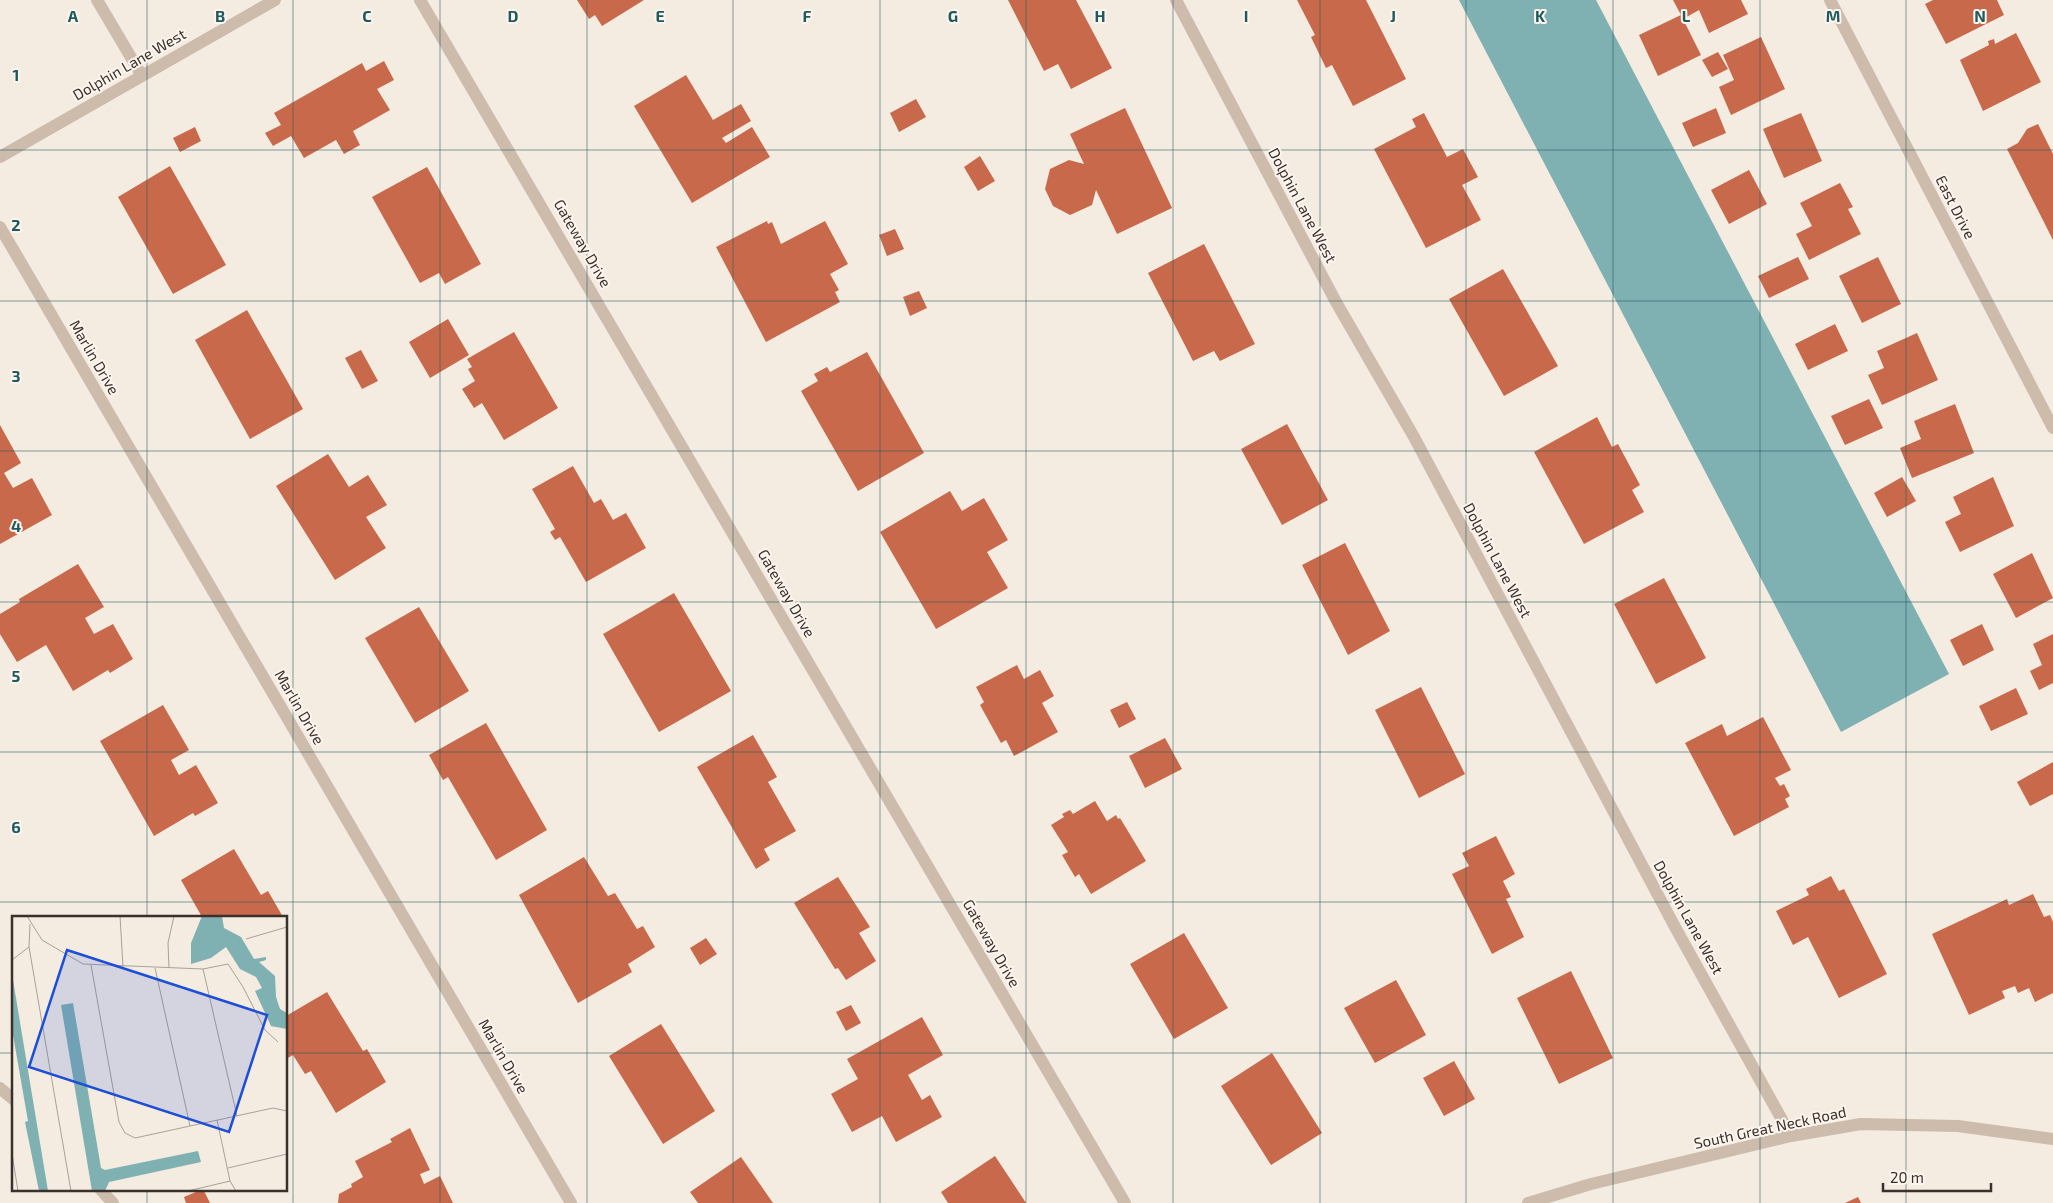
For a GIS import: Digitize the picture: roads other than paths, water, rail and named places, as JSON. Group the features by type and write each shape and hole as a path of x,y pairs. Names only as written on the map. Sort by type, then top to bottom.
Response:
{"street":[{"path":"97,0 142,76"},
{"name":"Dolphin Lane West","path":"0,157 274,0"},
{"name":"Gateway Drive","path":"420,0 1125,1203"},
{"name":"Dolphin Lane West","path":"1176,0 1336,302 1414,437 1675,927 1791,1136"},
{"name":"East Drive","path":"1830,0 2053,428"},
{"name":"Marlin Drive","path":"0,227 571,1203"},
{"path":"0,1088 12,1098"},
{"name":"South Great Neck Road","path":"1528,1203 1591,1184 1791,1136 1861,1124 1958,1126 2053,1139"},
{"path":"101,1190 113,1203"}],"water":[{"path":"1459,0 1596,0 1949,674 1841,732"}]}
